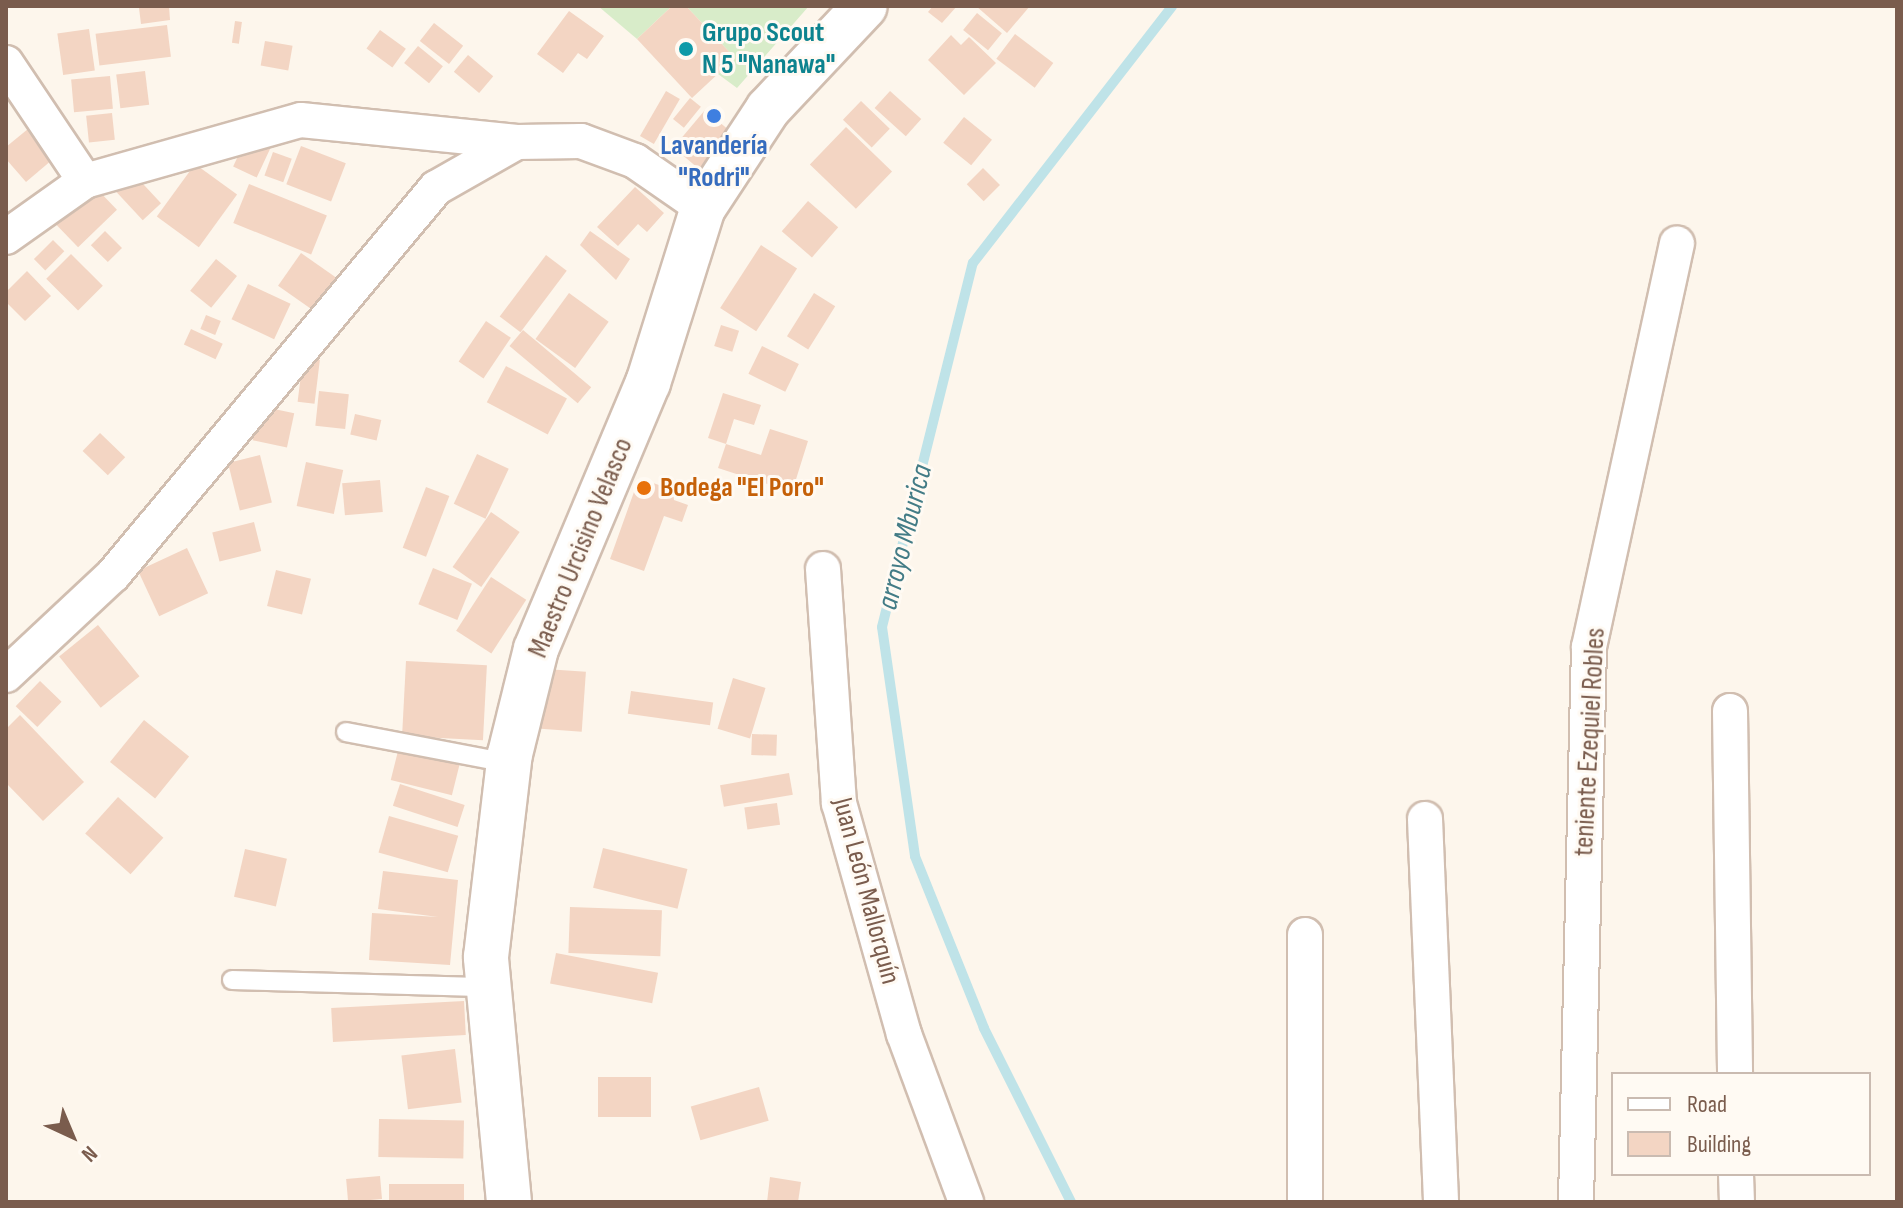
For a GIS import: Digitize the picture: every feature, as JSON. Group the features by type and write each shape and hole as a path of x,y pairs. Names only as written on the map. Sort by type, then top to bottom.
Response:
{"street":[{"name":"Maestro Urcisino Velasco","path":"509,1202 488,987 494,861 509,763 536,649 648,383 703,208 768,109 865,6"},
{"path":"6,63 85,181"},
{"path":"6,237 85,181 301,120 517,142 581,141 635,161 703,208"},
{"path":"6,675 113,575 436,188 517,142"},
{"name":"teniente Ezequiel Robles","path":"1576,1202 1589,647 1677,243"},
{"name":"Juan León Mallorquín","path":"823,569 839,803 904,1034 966,1202"},
{"path":"1730,711 1735,1072"},
{"path":"1425,819 1441,1202"},
{"path":"1305,935 1305,1202"},
{"path":"1736,1176 1737,1202"}],"lane":[{"path":"346,732 509,763"},
{"path":"232,980 488,987"}],"green space":[{"name":"Grupo Scout N 5 \"Nanawa\"","path":"598,6 672,6 637,39"},
{"name":"Grupo Scout N 5 \"Nanawa\"","path":"686,6 809,6 737,88 718,74 735,58"}],"building":[{"path":"169,6 170,20 141,24 139,8"},
{"name":"Grupo Scout N 5 \"Nanawa\"","path":"672,6 686,6 735,58 692,98 637,39"},
{"path":"933,6 957,6 942,23 928,12"},
{"path":"976,6 1030,6 1007,33"},
{"path":"569,11 604,36 587,59 578,53 563,73 537,54"},
{"path":"977,13 1002,33 988,50 963,30"},
{"path":"235,21 242,22 239,44 232,43"},
{"path":"434,23 463,46 449,64 420,41"},
{"path":"167,25 171,57 99,66 96,34"},
{"path":"89,29 95,71 63,75 57,33"},
{"path":"380,30 406,49 392,67 366,49"},
{"path":"1015,34 1053,63 1035,88 996,59"},
{"path":"951,35 961,45 969,37 996,63 964,95 928,60"},
{"path":"265,41 293,46 288,70 261,66"},
{"path":"418,46 443,66 429,83 404,63"},
{"path":"468,55 493,76 479,93 454,72"},
{"path":"145,71 149,105 120,108 116,75"},
{"path":"110,76 113,109 74,112 71,79"},
{"path":"666,91 680,99 654,144 640,136"},
{"path":"890,91 921,119 906,136 875,108"},
{"path":"690,98 701,107 684,128 673,119"},
{"path":"861,101 890,129 872,147 843,120"},
{"path":"705,110 739,139 708,176 674,148"},
{"path":"112,113 115,140 89,143 86,116"},
{"path":"964,117 992,140 971,165 943,143"},
{"path":"34,124 59,154 26,182 6,159 6,147"},
{"path":"253,124 277,135 257,178 233,167"},
{"path":"846,127 892,171 856,209 810,164"},
{"path":"301,146 346,163 331,201 286,184"},
{"path":"273,152 292,159 283,182 264,175"},
{"path":"195,164 237,195 199,247 157,217"},
{"path":"983,168 1000,185 984,201 967,184"},
{"path":"131,171 161,203 143,220 113,188"},
{"path":"249,184 327,215 311,254 233,223"},
{"path":"94,186 117,210 78,247 55,224"},
{"path":"635,187 664,213 647,232 638,224 618,246 597,227"},
{"path":"808,201 838,227 812,257 782,231"},
{"path":"105,231 122,248 108,262 91,245"},
{"path":"590,231 630,259 616,280 580,245"},
{"path":"53,240 64,251 45,270 34,259"},
{"path":"761,245 797,268 756,331 720,308"},
{"path":"301,253 337,278 314,311 278,286"},
{"path":"71,254 103,286 78,311 46,279"},
{"path":"546,255 567,271 520,332 500,316"},
{"path":"216,259 237,276 211,308 190,291"},
{"path":"27,271 51,296 25,321 6,302 6,292"},
{"path":"248,284 291,304 274,339 232,319"},
{"path":"569,293 609,322 575,368 535,339"},
{"path":"814,293 835,306 808,349 787,336"},
{"path":"206,315 221,321 215,335 200,329"},
{"path":"486,321 511,338 483,378 459,362"},
{"path":"721,325 739,331 732,352 714,346"},
{"path":"191,329 223,344 216,359 184,344"},
{"path":"523,330 591,387 578,403 510,346"},
{"path":"762,346 799,364 785,392 748,374"},
{"path":"303,358 320,360 315,404 298,402"},
{"path":"506,366 567,398 548,435 487,402"},
{"path":"319,391 349,394 345,429 315,426"},
{"path":"723,393 761,405 754,425 734,419 726,444 708,438"},
{"path":"260,406 294,413 287,448 253,440"},
{"path":"355,414 381,420 377,441 350,434"},
{"path":"770,429 808,441 792,492 718,468 726,444 761,455"},
{"path":"100,433 125,457 108,475 83,451"},
{"path":"477,454 509,469 485,519 454,504"},
{"path":"260,455 272,503 240,511 228,463"},
{"path":"306,462 343,470 334,514 297,506"},
{"path":"639,478 673,490 674,500 688,505 682,522 664,516 644,571 610,559"},
{"path":"380,480 383,512 345,515 342,483"},
{"path":"426,487 449,496 426,557 403,548"},
{"path":"491,512 520,532 481,587 453,567"},
{"path":"254,522 261,551 220,562 212,532"},
{"path":"187,548 208,593 159,616 138,571"},
{"path":"433,568 472,584 457,620 418,604"},
{"path":"276,570 311,579 302,615 267,606"},
{"path":"491,577 526,600 491,654 456,631"},
{"path":"98,625 140,676 101,708 59,656"},
{"path":"406,661 487,665 483,740 402,736"},
{"path":"545,669 586,672 582,732 541,729"},
{"path":"733,678 766,688 750,739 718,729"},
{"path":"40,681 62,702 37,727 16,706"},
{"path":"631,691 713,703 710,725 628,714"},
{"path":"20,715 84,782 43,821 6,783 6,729"},
{"path":"144,720 189,757 155,798 110,762"},
{"path":"752,734 777,735 776,756 751,755"},
{"path":"399,747 460,762 452,795 391,780"},
{"path":"789,773 793,795 724,807 720,785"},
{"path":"400,784 465,805 458,827 393,806"},
{"path":"118,797 163,838 131,874 85,833"},
{"path":"777,803 780,825 747,829 744,808"},
{"path":"389,816 458,836 448,872 379,853"},
{"path":"603,848 687,869 677,909 593,888"},
{"path":"245,849 287,859 276,906 234,897"},
{"path":"383,871 458,880 450,965 369,960 372,913 438,917 378,909"},
{"path":"570,907 662,910 660,956 568,953"},
{"path":"556,953 658,973 652,1003 550,983"},
{"path":"464,1001 466,1035 333,1042 331,1008"},
{"path":"455,1049 462,1103 408,1109 401,1056"},
{"path":"598,1077 651,1077 651,1117 598,1117"},
{"path":"759,1087 769,1121 700,1140 691,1107"},
{"path":"379,1119 464,1120 463,1158 378,1157"},
{"path":"380,1176 382,1199 348,1202 346,1179"},
{"path":"770,1177 801,1182 798,1202 767,1202"},
{"path":"389,1184 464,1184 464,1202 389,1202"}],"waterway":[{"name":"arroyo Mburica","path":"1071,1202 984,1028 915,856 882,627 973,263 1172,6"}],"place":[{"name":"Grupo Scout N 5 \"Nanawa\"","path":"686,49"},
{"name":"Lavandería \"Rodri\"","path":"714,116"},
{"name":"Bodega \"El Poro\"","path":"644,488"}]}
